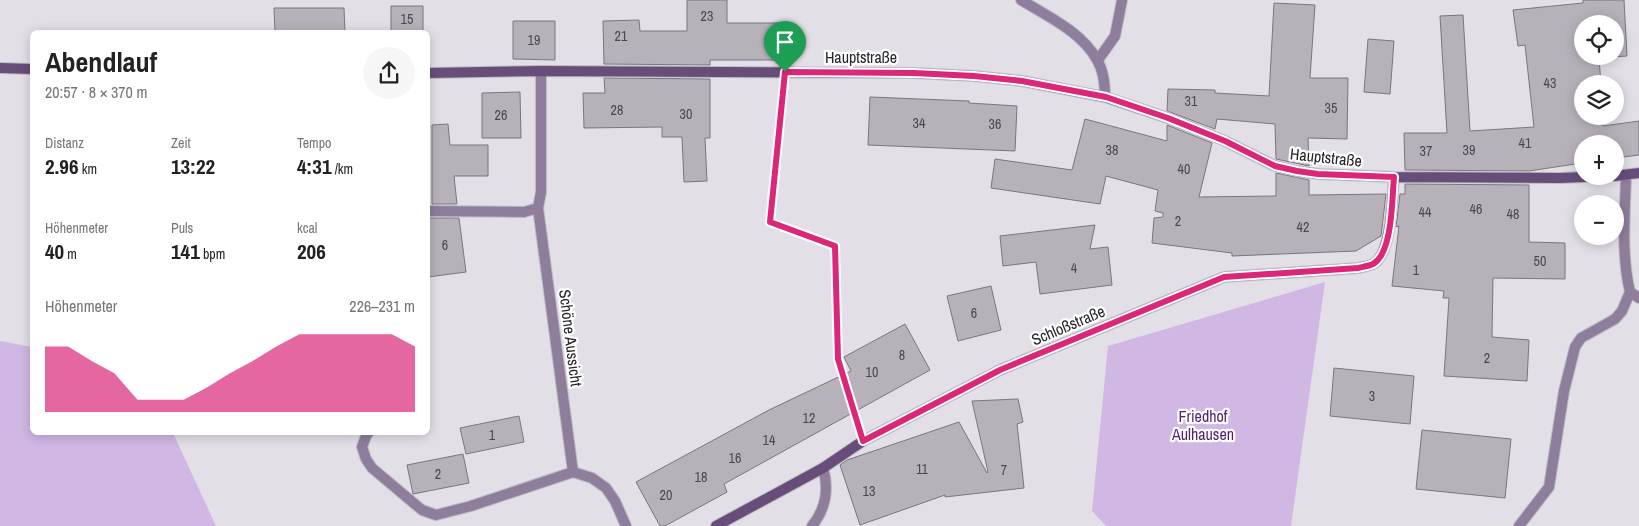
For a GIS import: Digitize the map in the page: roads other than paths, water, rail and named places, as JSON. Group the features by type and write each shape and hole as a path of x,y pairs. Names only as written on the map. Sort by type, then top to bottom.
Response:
{"street":[{"path":"1021,0 1076,35 1089,48 1098,60 1104,80 1106,97"},
{"path":"1098,60 1115,36 1122,0"},
{"path":"0,68 30,69"},
{"name":"Hauptstraße","path":"430,73 541,71 785,72 914,73 974,76 1022,81 1106,97 1168,118 1225,141 1275,166 1297,171 1318,174 1394,177 1574,177"},
{"name":"Schöne Aussicht","path":"541,71 541,192 538,208 573,472"},
{"path":"1519,526 1549,487 1564,391 1575,347 1581,338 1615,319 1634,295 1625,275 1626,176 1639,173"},
{"name":"Schloßstraße","path":"716,526 823,468 863,441 1000,370 1224,277 1358,268 1374,264 1382,253 1388,236 1394,177"},
{"path":"430,211 524,212 538,208"},
{"path":"367,435 362,447 366,459 372,468 422,510 436,516 573,472 592,478 606,488 615,501 626,526"},
{"path":"812,526 824,505 827,489 823,468"}],"park label":[{"name":"Friedhof Aulhausen","path":"1203,425"}]}
